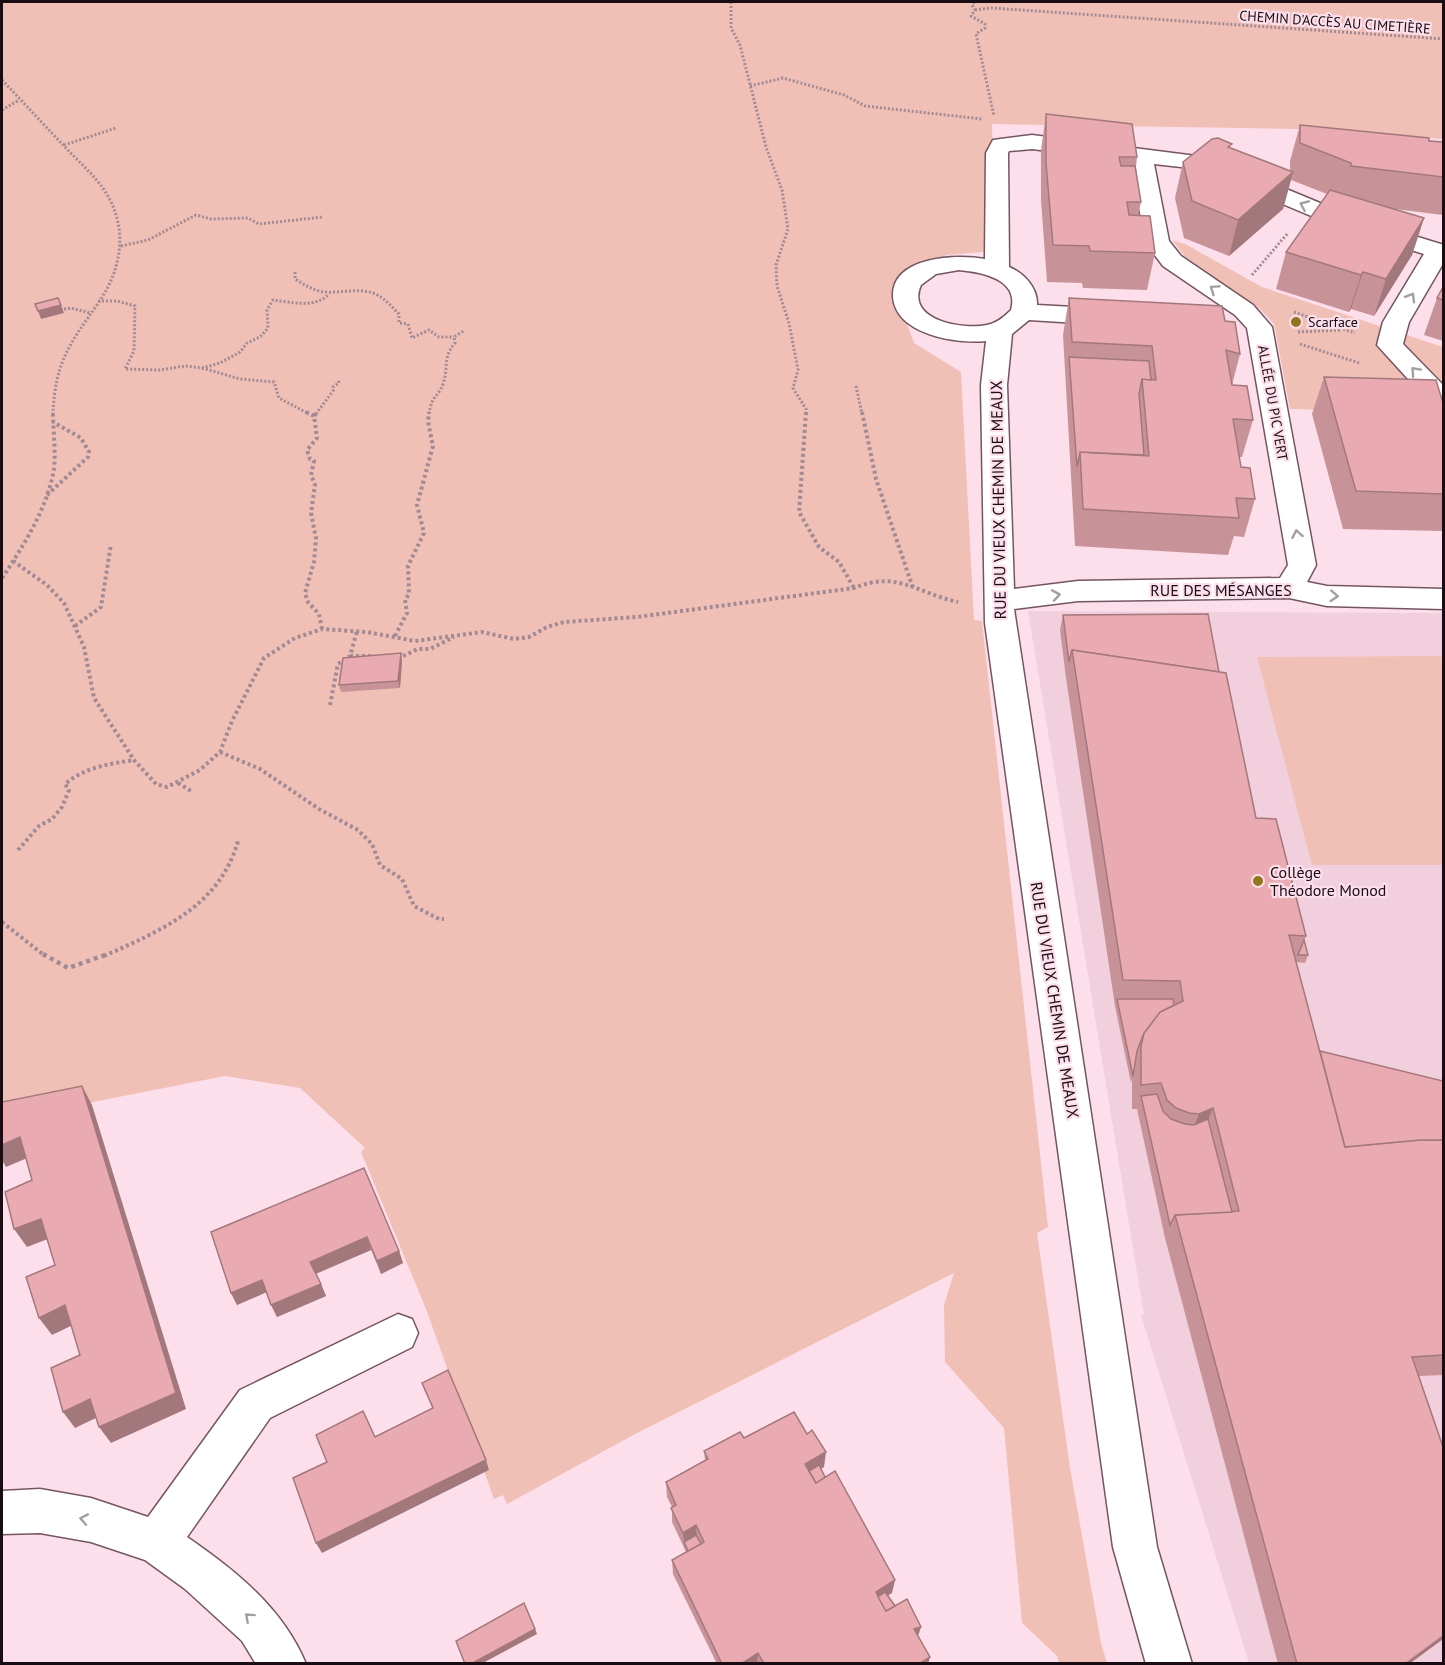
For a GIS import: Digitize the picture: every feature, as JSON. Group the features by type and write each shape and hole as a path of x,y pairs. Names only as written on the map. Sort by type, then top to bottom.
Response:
{"street":[{"path":"997,270 997,153 998,147 1005,143 1032,142 1204,163 1348,223 1438,251 1396,322 1390,345 1440,398 1443,409"},
{"name":"ALLÉE DU PIC VERT","path":"1141,155 1157,242 1172,261 1244,310 1259,327 1302,565 1289,588"},
{"path":"959,263 978,265 997,270 1012,278 1022,288 1026,300 1023,312 1014,322 1000,330 960,334 941,330 923,322 911,313 905,301 904,290 911,279 923,270 959,263"},
{"path":"1023,312 1132,319"},
{"path":"1224,325 1259,327"},
{"name":"RUE DU VIEUX CHEMIN DE MEAUX","path":"1000,330 994,385 998,601 1135,1547 1169,1664"},
{"name":"RUE DES MÉSANGES","path":"998,601 1078,591 1289,588 1327,596 1443,599"},
{"path":"157,1542 255,1404 398,1333"},
{"path":"2,1514 40,1511 91,1520 157,1542 201,1573 258,1625 283,1664"}],"path":[{"path":"731,2 731,28 740,45 766,147 782,190 788,229 776,266 777,286 789,323 798,370 793,388 806,409 800,512 819,548 838,562 854,588"},
{"path":"974,2 972,4 975,10 971,16 985,24 985,28 976,34 996,129 1005,143"},
{"name":"CHEMIN D'ACCÈS AU CIMETIÈRE","path":"975,10 992,8 1443,39"},
{"path":"750,87 764,81 783,78 844,94 865,106 995,121"},
{"path":"2,80 102,187 112,203 121,246 112,278 70,343 58,372 53,422 54,466 47,495 2,578"},
{"path":"2,110 19,100"},
{"path":"64,145 116,128"},
{"path":"121,246 148,240 196,215 211,219 248,218 259,224 323,217"},
{"path":"1251,276 1289,232"},
{"path":"295,272 295,279 304,286 329,294 359,290 374,292 391,304 399,314 399,323 408,324 412,338 429,330 439,337 454,337 465,330"},
{"path":"202,368 220,363 240,352 247,343 260,337 268,328 266,312 273,300 304,303 321,301 329,294"},
{"path":"98,301 117,301 135,306 133,331 136,344 130,364 125,369 160,370 185,366 202,368 240,379 274,382 279,398 291,403 298,410 314,416"},
{"path":"64,309 71,308 90,313"},
{"path":"1285,309 1356,334"},
{"path":"1294,333 1344,330"},
{"path":"395,636 407,614 405,600 409,594 408,566 424,533 417,505 433,446 429,422 432,400 443,384 447,352 455,343 454,337"},
{"path":"1297,342 1364,365"},
{"path":"314,416 320,410 324,398 339,383 338,379"},
{"path":"856,386 876,479 914,589"},
{"path":"314,416 317,438 307,450 315,465 311,470 311,478 315,484 311,513 316,538 314,562 305,593 308,602 319,614 322,629"},
{"path":"47,495 88,457 89,452 81,438 53,422"},
{"path":"75,626 101,607 101,591 109,567 111,544"},
{"path":"13,561 46,585 64,603 84,647 94,698 134,760 156,784 167,787 200,770 220,752 232,721 264,658 295,638 322,629 357,631 415,640 433,640 482,632 514,639 529,637 547,627 564,622 638,616 854,588 879,579 903,584 947,601 962,603 998,601"},
{"path":"351,656 357,631"},
{"path":"393,656 403,656 418,649 430,649 457,635"},
{"path":"330,705 338,664 351,656 382,656"},
{"path":"220,752 243,759 362,833 377,849 380,865 402,878 406,890 414,899 414,906 444,920"},
{"path":"18,850 39,826 52,819 62,807 69,790 65,784 76,773 99,766 134,760"},
{"path":"178,783 191,791"},
{"path":"2,922 19,939 45,957 68,968 91,962 188,914 213,893 236,854 238,841"}],"shaded area":[{"path":"2,2 1443,2 1443,139 1295,129 992,124 995,251 946,255 898,300 914,343 961,372 974,620 982,621 1048,1227 1037,1233 1070,1468 1101,1643 1107,1663 1059,1663 1057,1656 1022,1623 1004,1428 945,1362 944,1305 954,1273 637,1433 507,1504 503,1495 494,1499 426,1309 361,1152 365,1148 300,1088 225,1076 2,1120"},
{"path":"1172,240 1185,244 1262,287 1443,347 1443,412 1290,409 1274,324 1260,309 1187,259"},
{"name":"Collège Théodore Monod","path":"1028,611 1443,613 1443,1663 1249,1663 1141,1315 1144,1315"},
{"path":"1441,656 1444,664 1443,865 1312,865 1257,657"}],"building":[{"path":"1046,114 1132,124 1137,157 1119,157 1121,166 1135,166 1141,202 1127,202 1129,215 1150,216 1155,253 1090,251 1089,246 1053,245 1046,163"},
{"path":"1300,125 1429,138 1429,141 1443,142 1443,177 1351,166 1351,163 1300,143"},
{"path":"1218,138 1232,144 1228,147 1293,172 1238,220 1192,201 1183,162 1212,139"},
{"path":"1330,190 1424,218 1386,279 1363,272 1361,275 1286,252"},
{"path":"1443,287 1443,300 1437,298"},
{"path":"58,298 61,305 38,311 35,304"},
{"path":"1069,298 1222,306 1225,321 1235,322 1240,354 1226,350 1232,385 1247,386 1253,420 1233,419 1241,467 1250,468 1255,499 1236,498 1239,518 1083,509 1080,452 1149,456 1142,379 1156,380 1152,346 1072,342"},
{"path":"1069,357 1149,361 1151,380 1142,379 1139,394 1144,455 1080,452 1077,467"},
{"path":"1324,377 1436,380 1443,403 1443,494 1356,491"},
{"path":"1208,614 1219,672 1072,650 1069,662 1063,615"},
{"path":"1072,650 1226,673 1256,818 1276,819 1306,936 1289,935 1345,1147 1443,1140 1443,1355 1412,1357 1443,1447 1443,1636 1405,1664 1297,1664 1175,1215 1239,1211 1213,1108 1199,1114 1189,1113 1176,1108 1167,1100 1161,1083 1141,1085 1141,1046 1144,1033 1160,1012 1183,1001 1180,981 1123,980"},
{"path":"401,653 398,681 339,685 343,658"},
{"path":"1304,940 1308,955 1298,955"},
{"path":"1117,999 1173,999 1174,1005 1160,1012 1144,1033 1137,1051 1133,1076"},
{"path":"1320,1051 1443,1081 1443,1140 1345,1147"},
{"path":"82,1086 176,1393 99,1427 90,1399 63,1412 51,1368 80,1355 65,1305 39,1318 26,1277 55,1265 41,1219 14,1229 5,1192 32,1180 20,1137 2,1145 2,1102"},
{"path":"1157,1094 1163,1111 1171,1119 1194,1125 1208,1119 1232,1212 1175,1215 1170,1225 1141,1096"},
{"path":"364,1168 399,1251 377,1261 367,1237 310,1262 321,1284 271,1305 262,1280 231,1293 211,1232"},
{"path":"448,1370 486,1460 316,1543 293,1478 327,1462 316,1435 363,1411 375,1437 433,1408 422,1383"},
{"path":"794,1412 807,1434 812,1430 826,1452 805,1464 816,1483 835,1471 895,1580 876,1592 886,1611 907,1599 921,1627 914,1629 930,1657 919,1664 764,1664 758,1653 741,1664 722,1664 672,1560 704,1542 696,1525 683,1533 671,1508 676,1505 666,1482 708,1459 704,1451 740,1432 744,1438"},
{"path":"819,1465 825,1477 816,1483 809,1471"},
{"path":"696,1535 701,1544 688,1551 684,1542"},
{"path":"885,1592 895,1606 886,1611 878,1597"},
{"path":"524,1603 535,1629 471,1664 465,1664 456,1641"}],"place":[{"name":"Scarface","path":"1296,322"},
{"name":"Collège Théodore Monod","path":"1258,881"}]}
